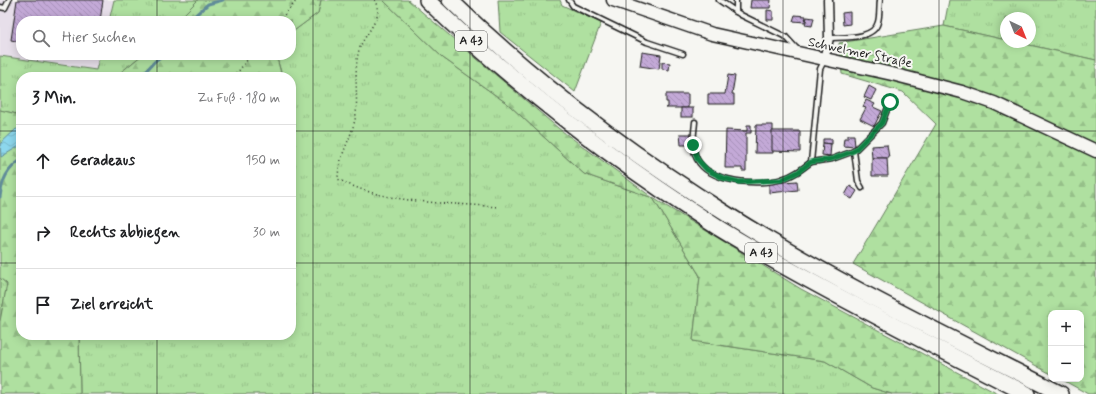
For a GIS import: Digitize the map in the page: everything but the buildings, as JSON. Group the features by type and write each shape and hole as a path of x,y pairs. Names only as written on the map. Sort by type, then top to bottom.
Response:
{"highway":[{"name":"A 43","path":"427,0 494,60 579,131 712,224 840,298 1027,394"},
{"name":"A 43","path":"450,0 477,27 526,69 597,125 652,165 722,211 806,261 1061,394"}],"main road":[{"name":"Schwelmer Straße","path":"613,0 712,34 892,74 962,92 1001,107 1096,151"}],"street":[{"path":"824,60 829,38 828,0"}],"lane":[{"path":"0,7 5,8 9,0"},
{"path":"569,0 573,6 647,42 683,54"},
{"path":"719,0 736,12 786,37 802,55"},
{"path":"736,0 736,12"},
{"path":"829,38 857,36 869,33 878,23 880,0"},
{"path":"811,162 820,69 824,60"},
{"path":"694,122 693,145 697,159 707,170 723,178 739,182 781,180 798,172 811,162 832,159 854,151 882,123 890,102"},
{"path":"854,151 858,181 862,188"}],"path":[{"path":"284,16 297,0"},
{"path":"375,0 378,3 378,14 360,48 356,81 356,113 353,128 341,155 338,168 338,179 348,184 394,198 498,207"},
{"path":"238,72 247,60"}],"shaded area":[{"path":"0,0 114,0 110,16 16,16 16,58 0,56"},
{"path":"27,60 99,60 96,70"}],"green space":[{"path":"114,0 198,0 182,16 110,16"},
{"path":"198,0 321,0 318,13 296,29 296,16 182,16"},
{"path":"321,0 383,0 443,58 508,104 584,174 653,198 700,276 693,341 825,361 872,388 892,394 80,394 79,340 296,340 296,72 281,72 277,60 296,60 296,29 318,13"},
{"path":"383,0 408,0 558,128 653,198 584,174 508,104 443,58"},
{"path":"498,0 560,0 562,5 601,23 575,92 500,32"},
{"path":"949,0 1096,0 1096,60 1036,46 1036,12 1000,12 1000,39 944,26"},
{"path":"944,26 1000,39 1000,48 1036,48 1036,46 1096,60 1096,394 1088,394 1066,382 1084,382 1084,310 1048,310 1048,372 853,264 936,124 903,92 842,74 839,43"},
{"path":"0,56 16,58 16,60 27,60 96,70 99,60 136,60 121,72 16,72 16,114 0,110"},
{"path":"136,60 277,60 281,72 121,72"},
{"path":"0,110 16,114 16,340 79,340 80,394 0,394 0,321 7,284 0,278"},
{"path":"653,198 801,289 998,394 892,394 872,388 825,361 693,341 700,276"},
{"path":"0,278 7,284 0,321"}],"water":[{"path":"16,129 16,148 1,157 0,144"}],"waterway":[{"path":"194,16 208,4 223,0"},
{"path":"145,72 156,60"},
{"path":"0,197 4,180 16,163"}],"route":[{"path":"693,145 697,159 707,170 723,178 739,182 781,180 790,177 811,162 832,159 854,151 882,123 890,102"}]}
